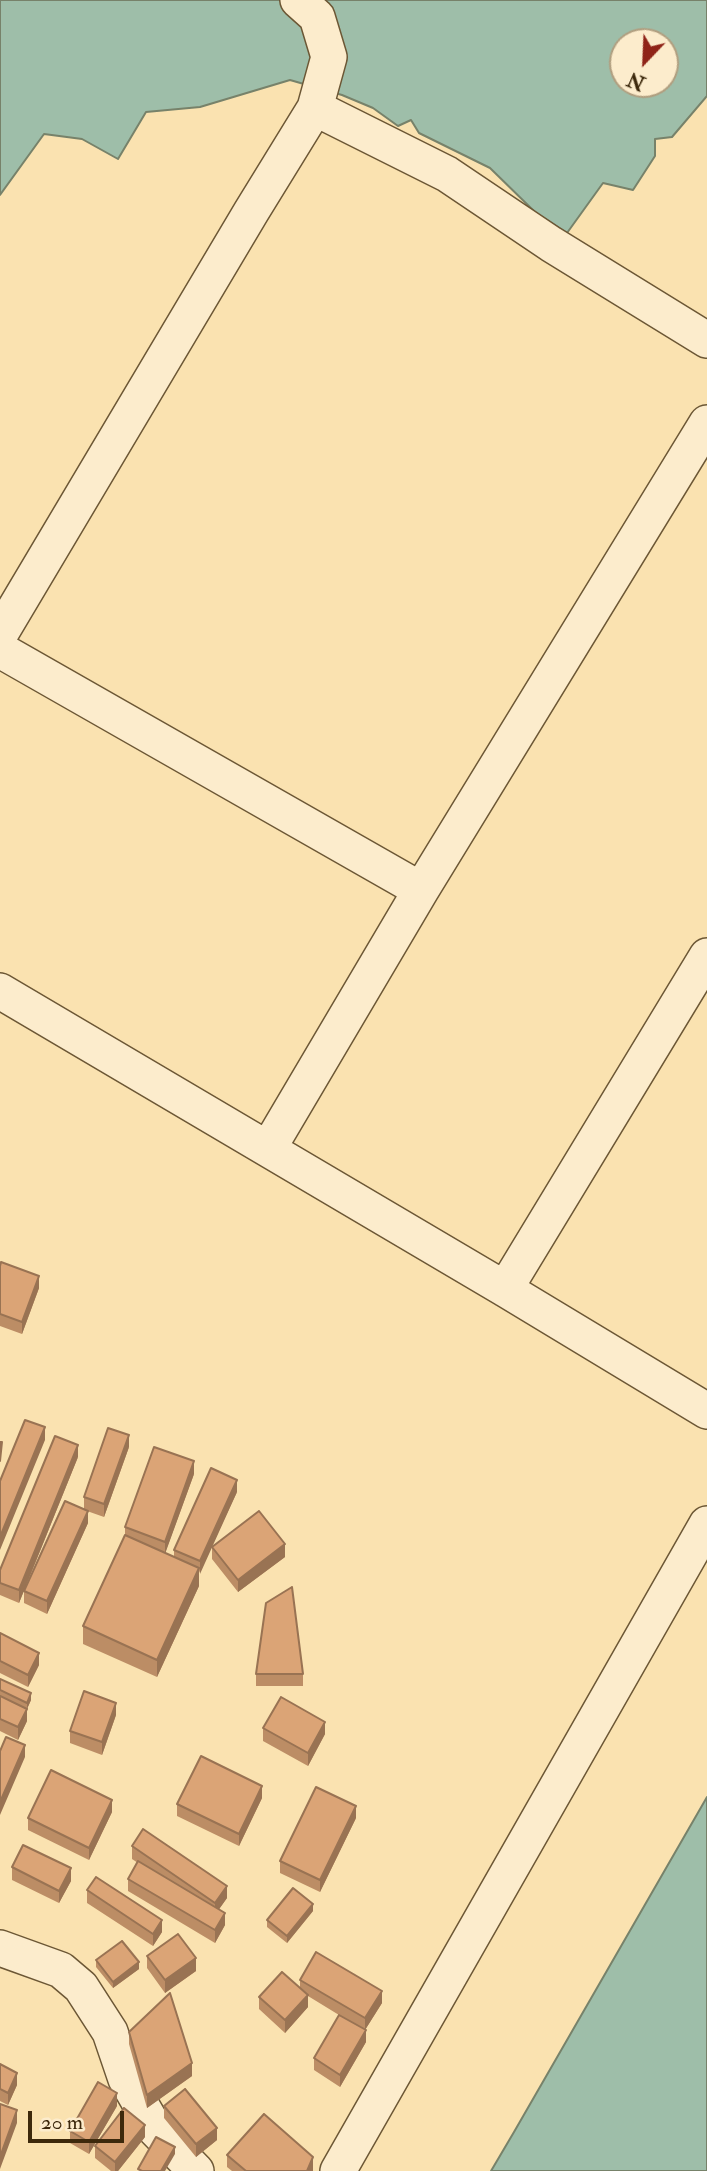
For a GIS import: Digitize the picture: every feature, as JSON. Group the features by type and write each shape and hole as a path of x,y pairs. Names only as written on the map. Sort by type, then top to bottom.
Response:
{"street":[{"path":"0,634 315,107 329,57 317,17 298,0"},
{"path":"315,107 447,174 551,244 707,340"},
{"path":"268,1149 421,890 707,423"},
{"path":"0,650 421,890"},
{"path":"505,1289 707,956"},
{"path":"0,991 505,1289 707,1412"},
{"path":"338,2171 707,1524"},
{"path":"0,1948 61,1970 81,1986 110,2032 126,2079 155,2129 196,2171"}],"shaded area":[{"path":"0,0 707,0 707,96 672,137 655,139 655,156 633,190 603,183 567,233 536,213 490,168 419,133 411,120 398,126 373,108 342,95 290,80 200,107 146,112 118,159 82,139 44,134 0,195"},
{"path":"707,1797 707,2171 491,2171 514,2132"}],"building":[{"path":"1,1262 39,1276 22,1322 0,1314"},
{"path":"25,1420 45,1427 0,1537 0,1481"},
{"path":"108,1428 129,1435 104,1504 84,1497"},
{"path":"55,1436 78,1445 19,1590 0,1583 0,1570"},
{"path":"154,1447 194,1461 165,1542 125,1527"},
{"path":"211,1468 237,1480 200,1561 174,1550"},
{"path":"65,1501 88,1511 47,1601 24,1591"},
{"path":"259,1511 285,1544 238,1580 212,1547"},
{"path":"125,1535 199,1568 157,1660 83,1626"},
{"path":"292,1587 303,1674 256,1674 266,1603"},
{"path":"0,1633 39,1653 28,1675 0,1661"},
{"path":"0,1679 31,1693 27,1703 0,1690"},
{"path":"84,1691 116,1703 102,1742 70,1731"},
{"path":"0,1696 27,1709 18,1727 0,1719"},
{"path":"281,1697 325,1722 308,1753 263,1728"},
{"path":"6,1737 25,1745 0,1802 0,1751"},
{"path":"201,1756 262,1786 239,1834 177,1804"},
{"path":"51,1770 112,1800 89,1848 28,1818"},
{"path":"316,1787 356,1806 320,1880 280,1861"},
{"path":"143,1829 227,1886 215,1903 132,1846"},
{"path":"23,1845 71,1868 59,1891 12,1867"},
{"path":"138,1861 225,1913 215,1930 128,1879"},
{"path":"96,1877 162,1920 153,1934 87,1890"},
{"path":"293,1888 313,1904 287,1936 267,1920"},
{"path":"178,1934 196,1958 165,1980 147,1956"},
{"path":"122,1941 139,1962 113,1982 96,1960"},
{"path":"316,1952 382,1991 365,2018 300,1980"},
{"path":"282,1972 308,1995 285,2020 259,1997"},
{"path":"170,1993 192,2063 147,2095 129,2032"},
{"path":"339,2015 366,2030 340,2075 314,2058"},
{"path":"0,2064 17,2073 8,2093 0,2089"},
{"path":"98,2082 117,2093 89,2142 70,2131"},
{"path":"185,2089 217,2128 196,2144 164,2106"},
{"path":"0,2104 17,2110 0,2157"},
{"path":"124,2108 145,2125 115,2162 95,2146"},
{"path":"264,2114 313,2157 307,2171 246,2171 227,2155"},
{"path":"156,2137 175,2147 161,2171 142,2171 138,2169"}]}
